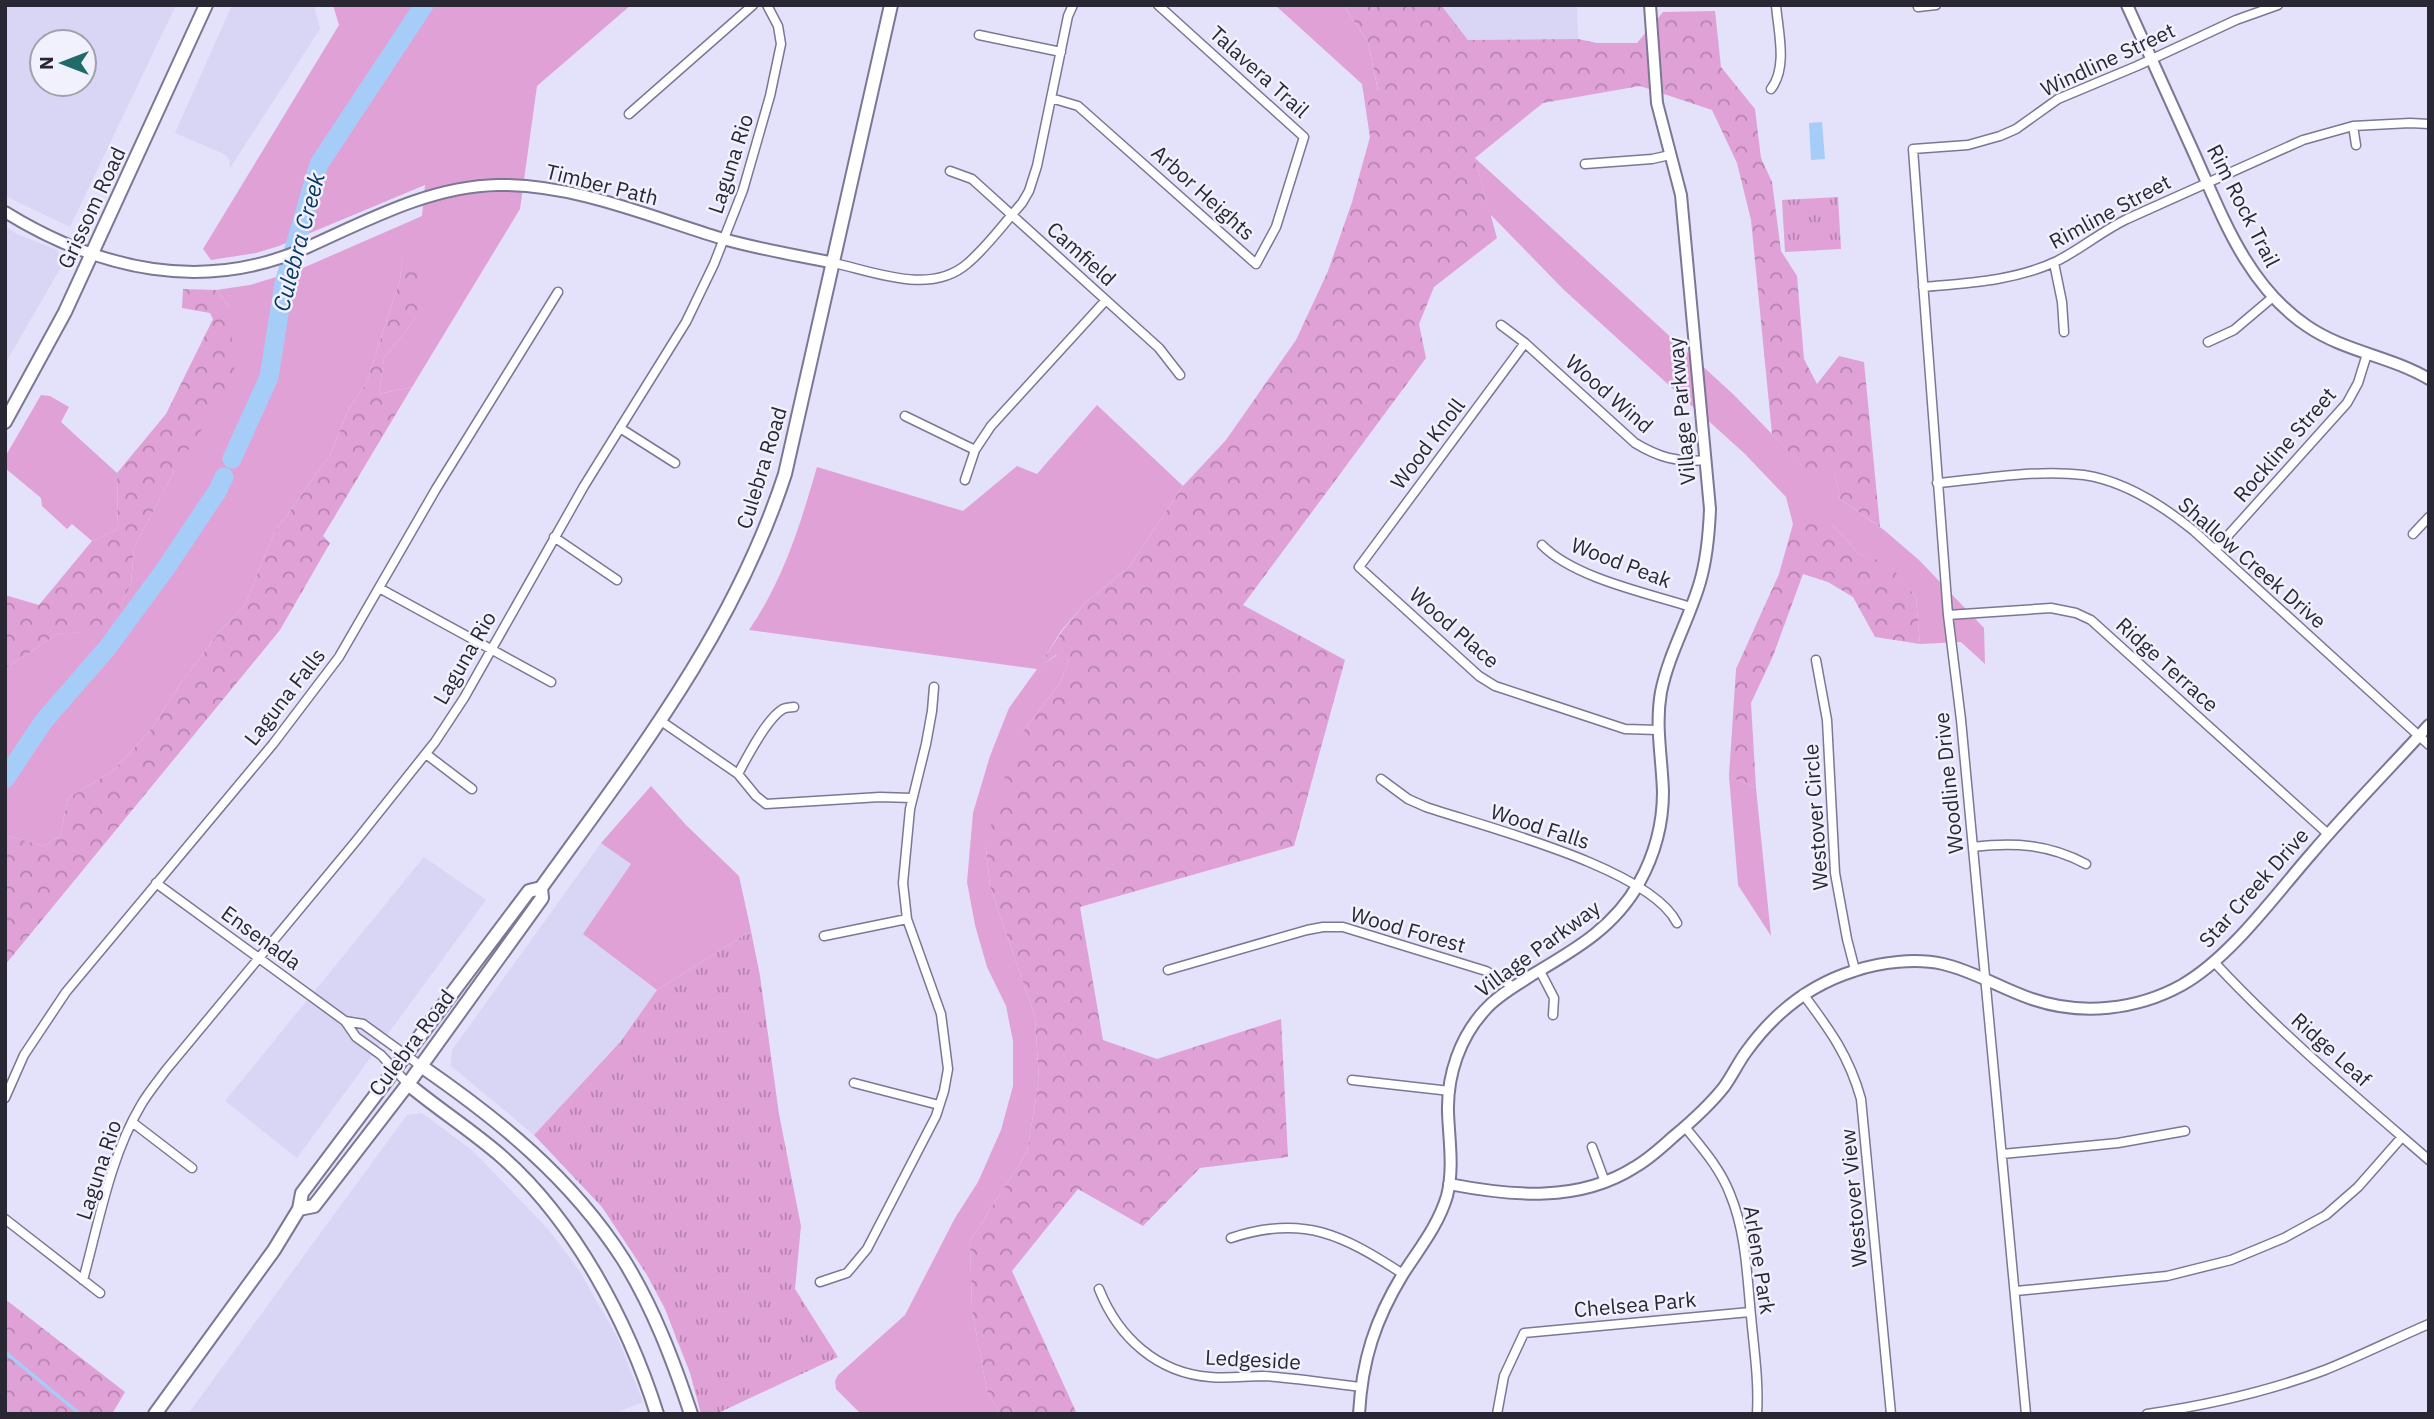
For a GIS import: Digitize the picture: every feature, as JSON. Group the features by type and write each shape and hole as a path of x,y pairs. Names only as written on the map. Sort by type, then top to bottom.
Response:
{"main road":[{"name":"Grissom Road","path":"5,422 42,357 206,5"},
{"name":"Culebra Road","path":"155,1414 274,1250 299,1209 302,1193 529,891 541,888 661,720 700,660 732,602 771,516 796,430 891,5"},
{"name":"Culebra Road","path":"299,1209 314,1206 408,1084 542,898 541,888"},
{"path":"421,1066 462,1094 519,1140 576,1196 623,1259 660,1328 691,1414"},
{"path":"408,1084 502,1157 555,1214 617,1313 640,1364 657,1414"},
{"path":"502,1157 519,1140"}],"street":[{"path":"629,114 753,5"},
{"name":"Laguna Rio","path":"83,1280 111,1180 132,1122 153,1088 425,754 464,698 554,537 686,322 724,239 759,140 780,44 778,26 766,5"},
{"path":"834,263 907,279 940,277 968,263 1012,215 1029,191 1068,16 1073,5"},
{"name":"Talavera Trail","path":"1158,5 1304,137"},
{"name":"Village Parkway","path":"1359,1414 1360,1387 1374,1331 1403,1274 1437,1222 1449,1184 1450,1091 1456,1060 1468,1033 1486,1009 1514,987 1602,930 1616,916 1637,886 1654,850 1663,792 1658,730 1661,692 1667,668 1700,583 1709,534 1710,509 1684,224 1678,184 1657,103 1650,5"},
{"path":"1771,89 1780,75 1781,65 1776,5"},
{"path":"1918,7 1936,5"},
{"name":"Rim Rock Trail","path":"2127,5 2245,262 2273,297 2292,315 2342,346 2402,366 2429,379"},
{"name":"Windline Street","path":"1913,149 1968,145 2000,136 2016,129 2058,99 2236,20 2278,5"},
{"path":"979,35 1061,52"},
{"name":"Arbor Heights","path":"1051,98 1078,106 1256,264 1276,227 1304,137"},
{"name":"Rimline Street","path":"1923,287 2008,277 2054,262 2110,227 2303,140 2353,126 2410,122 2429,124"},
{"path":"2353,126 2356,145"},
{"name":"Woodline Drive","path":"1913,149 1948,615 1961,720 2026,1414"},
{"path":"1585,164 1670,155"},
{"name":"Camfield","path":"950,171 972,179 1159,348 1180,375"},
{"name":"Timber Path","path":"5,212 41,232 91,254 125,265 163,272 191,273 243,268 305,249 422,199 497,185 537,187 576,194 724,239 834,263"},
{"path":"2054,262 2062,302 2064,331"},
{"name":"Laguna Falls","path":"5,1098 24,1055 55,1007 313,694 346,646 436,489 558,292"},
{"path":"2208,342 2234,330 2273,297"},
{"path":"965,480 975,450 991,426 1106,300"},
{"name":"Wood Wind","path":"1501,325 1525,343 1635,443 1651,453 1670,459 1706,460"},
{"name":"Wood Knoll","path":"1359,567 1525,343"},
{"name":"Rockline Street","path":"2215,550 2347,403 2358,383 2367,354"},
{"path":"905,416 975,450"},
{"path":"620,428 675,463"},
{"name":"Shallow Creek Drive","path":"1937,483 2046,473 2083,475 2122,485 2152,500 2215,550 2429,745"},
{"path":"2413,534 2429,516"},
{"path":"554,537 617,580"},
{"name":"Wood Peak","path":"1542,545 1564,564 1583,572 1691,607"},
{"name":"Wood Place","path":"1359,567 1479,676 1496,686 1625,729 1658,730"},
{"path":"379,588 551,682"},
{"name":"Ridge Terrace","path":"1948,615 2051,608 2076,613 2091,621 2328,834"},
{"name":"Westover Circle","path":"1816,660 1827,720 1835,873 1855,970"},
{"path":"820,1282 847,1273 867,1249 911,1168 939,1105 948,1069 941,1014 907,919 903,883 912,799 926,744 934,687"},
{"path":"738,774 754,744 772,721 783,709 794,707"},
{"path":"661,720 738,774 766,804 880,796 912,799"},
{"name":"Star Creek Drive","path":"1449,1184 1508,1194 1532,1195 1569,1191 1605,1182 1636,1167 1685,1127 1724,1086 1744,1055 1785,1007 1803,994 1855,970 1894,963 1941,964 2050,1004 2070,1008 2131,1004 2166,993 2192,979 2232,945 2328,834 2429,725"},
{"path":"425,754 472,789"},
{"name":"Wood Falls","path":"1381,779 1408,799 1426,807 1590,862 1660,901 1677,923"},
{"path":"1973,847 2030,845 2059,851 2085,864"},
{"name":"Ensenada","path":"156,883 345,1021 356,1037 381,1055 408,1084"},
{"path":"824,936 907,919"},
{"name":"Wood Forest","path":"1168,970 1307,930 1343,927 1486,971 1514,987"},
{"name":"Ridge Leaf","path":"2214,962 2252,1001 2429,1160"},
{"path":"1540,971 1554,998 1553,1015"},
{"name":"Westover View","path":"1803,994 1844,1052 1854,1072 1861,1099 1891,1414"},
{"name":"Ensenada","path":"345,1021 363,1024 421,1066"},
{"path":"1352,1080 1450,1091"},
{"path":"854,1083 939,1105"},
{"path":"132,1122 192,1168"},
{"name":"Arlene Park","path":"1685,1127 1712,1160 1731,1194 1742,1232 1756,1376 1757,1414"},
{"path":"2002,1154 2118,1143 2185,1131"},
{"path":"2016,1291 2167,1276 2208,1267 2274,1243 2303,1230 2341,1204 2402,1137"},
{"path":"1592,1147 1605,1182"},
{"path":"5,1219 100,1293"},
{"path":"1231,1238 1279,1228 1326,1233 1356,1244 1403,1274"},
{"name":"Ledgeside","path":"1099,1289 1110,1314 1126,1335 1146,1353 1169,1367 1209,1377 1284,1377 1360,1387"},
{"name":"Chelsea Park","path":"1497,1414 1504,1376 1524,1333 1750,1312"},
{"path":"2147,1414 2206,1405 2285,1384 2326,1370 2429,1324"}],"shaded area":[{"path":"5,5 176,5 70,227 5,196"},
{"path":"232,5 314,5 320,29 230,168 229,159 224,154 175,133"},
{"path":"1441,5 1577,5 1578,39 1468,40"},
{"path":"5,226 17,234 57,250 63,264 5,364"},
{"path":"601,843 632,863 583,934 657,990 620,1041 534,1135 451,1066 452,1050"},
{"path":"424,857 486,900 297,1158 225,1101"},
{"path":"422,1113 473,1151 548,1229 579,1270 618,1339 643,1402 613,1414 188,1414 407,1115"}],"green space":[{"path":"333,5 631,5 537,86 520,209 412,387 379,394 384,358 416,318 403,254 400,280 366,384 349,408 330,455 274,533 245,605 220,631 149,732 113,771 68,798 60,836 44,846 5,835 5,669 57,634 109,629 131,584 134,548 174,471 230,307 216,290 250,285 296,271 422,216 425,185 256,253 211,260 203,249 339,25"},
{"path":"1275,5 1343,5 1368,42 1378,91 1362,84"},
{"path":"1343,5 1441,5 1468,40 1578,39 1597,43 1637,43 1663,12 1715,11 1721,67 1755,109 1761,158 1772,182 1781,251 1797,276 1804,359 1817,384 1839,356 1864,362 1880,527 1840,499 1834,470 1808,472 1772,434 1751,220 1737,163 1712,110 1640,86 1543,103 1475,158 1497,238 1434,287 1419,324 1426,358 1243,605 1345,660 1294,846 1080,907 1103,1040 1157,1059 1281,1019 1288,1157 1200,1168 1143,1226 1078,1189 1012,1271 1077,1414 1000,1414 987,1391 972,1310 970,1241 1027,1152 1039,1080 1035,1017 990,886 986,847 998,793 1024,730 1060,683 1069,661 1056,655 1037,669 1062,631 1086,602 1129,567 1183,486 1226,440 1296,340 1328,271 1352,202 1370,137 1362,84 1378,90 1368,42"},
{"path":"1475,158 1734,395 1808,471 1834,469 1840,499 1884,530 1919,560 1984,628 1985,664 1961,642 1920,644 1916,597 1888,564 1859,554 1832,524 1793,524 1786,497 1745,454 1564,290 1490,214"},
{"path":"1838,197 1841,249 1785,252 1782,200"},
{"path":"403,253 426,275 416,318 384,358 379,394 412,387 323,536 330,543 280,630 5,965 5,835 44,846 60,836 68,798 113,771 149,732 220,631 245,605 274,533 330,455 349,408 366,384 400,280"},
{"path":"183,289 216,290 230,307 235,380 174,471 134,548 131,584 109,630 57,634 5,669 5,595 39,605 92,541 118,529 117,473 166,414 213,319 210,313 182,308"},
{"path":"41,395 50,396 69,407 61,422 117,473 118,529 92,541 72,524 67,529 42,506 41,498 5,468 5,457"},
{"path":"1097,405 1183,486 1129,567 1086,602 1061,631 1039,667 1057,655 1069,661 1060,683 1024,730 986,847 990,886 1035,1017 1039,1080 1027,1152 970,1241 972,1310 987,1391 1000,1414 861,1414 836,1389 835,1381 838,1375 905,1315 955,1218 978,1182 1001,1130 1013,1086 1013,1041 1006,1006 987,967 967,882 973,813 990,756 1009,708 1037,669 749,630 781,571 817,467 963,511 1017,466 1037,474"},
{"path":"1793,524 1832,524 1859,554 1888,563 1916,597 1920,644 1875,637 1853,597 1828,582 1803,574 1773,656 1751,703 1756,788 1729,776 1736,669 1779,574"},
{"path":"1729,776 1756,788 1771,936 1738,885"},
{"path":"651,786 686,825 739,876 751,931 657,990 583,934 631,864 601,843"},
{"path":"751,931 779,1114 801,1226 795,1289 838,1357 716,1414 701,1414 690,1373 665,1309 647,1275 602,1207 534,1135 620,1042 657,990"},
{"path":"5,1299 125,1392 112,1414 5,1414"}],"water":[{"path":"1822,122 1825,159 1811,160 1809,123"}],"waterway":[{"name":"Culebra Creek","path":"232,459 269,377 284,283 319,164 424,5"},
{"name":"Culebra Creek","path":"5,779 43,722 108,647 166,568 224,477"},
{"path":"5,1352 80,1414"}]}
